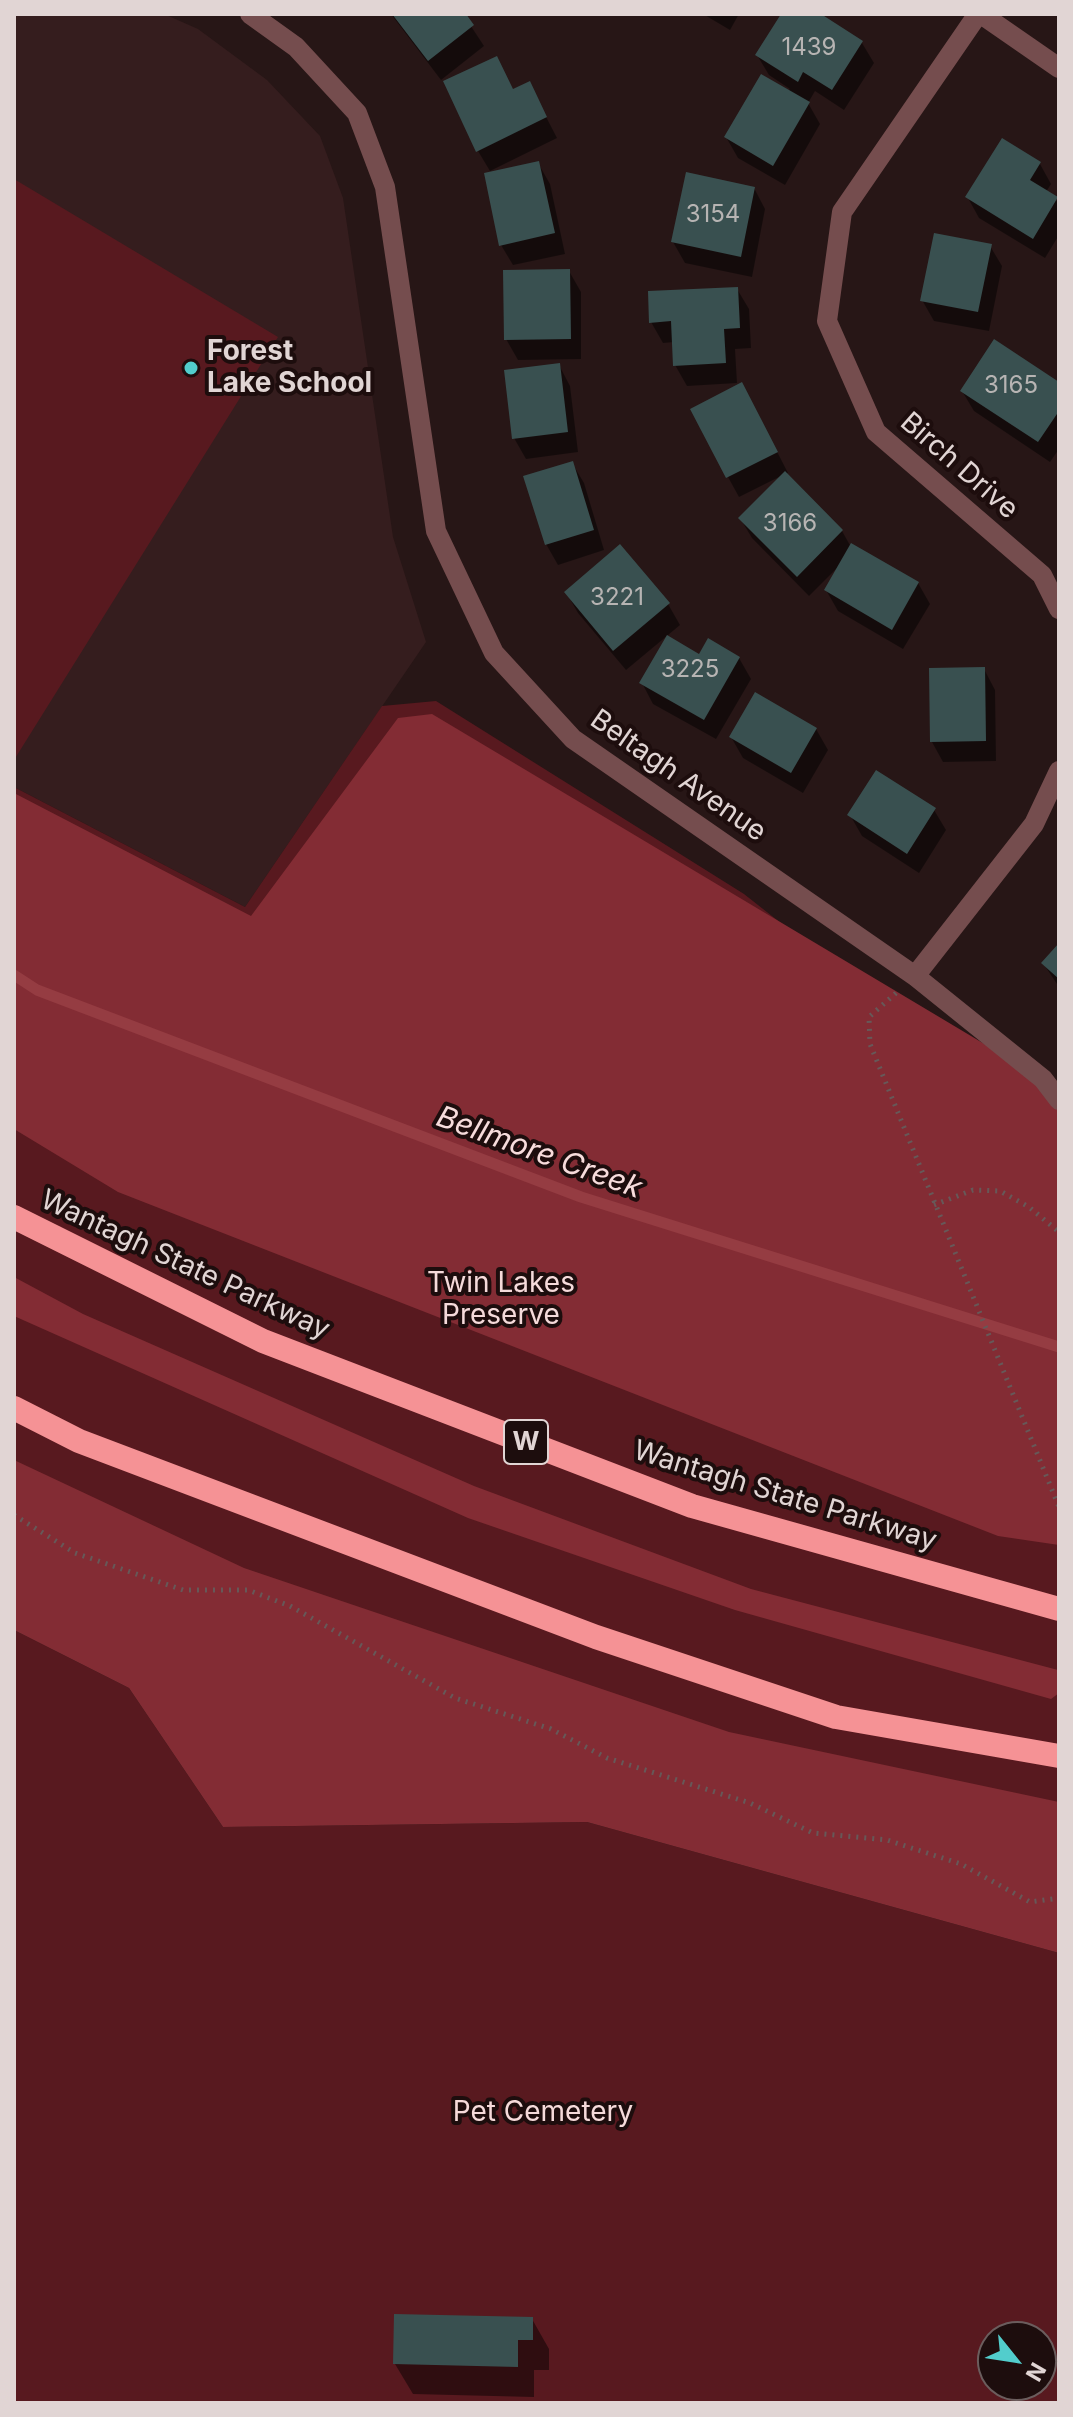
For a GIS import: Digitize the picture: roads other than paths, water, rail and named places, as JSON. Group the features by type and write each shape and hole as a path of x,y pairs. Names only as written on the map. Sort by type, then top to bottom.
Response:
{"highway":[{"name":"Wantagh State Parkway","path":"14,1217 263,1341 692,1506 1059,1609"},
{"path":"14,1408 79,1441 596,1637 836,1717 1059,1756"}],"street":[{"name":"Beltagh Avenue","path":"250,14 296,47 357,113 385,187 436,531 494,653 573,739 915,976 1043,1079 1059,1100"},
{"path":"980,14 1059,68"},
{"name":"Birch Drive","path":"980,14 842,212 827,321 876,432 1042,575 1059,609"},
{"path":"915,976 1034,824 1059,771"}],"waterway":[{"name":"Bellmore Creek","path":"14,975 37,990 581,1197 1059,1347"}],"place":[{"name":"Forest Lake School","path":"191,368"}],"park label":[{"name":"Twin Lakes Preserve","path":"501,1300"},
{"name":"Pet Cemetery","path":"543,2113"}]}
